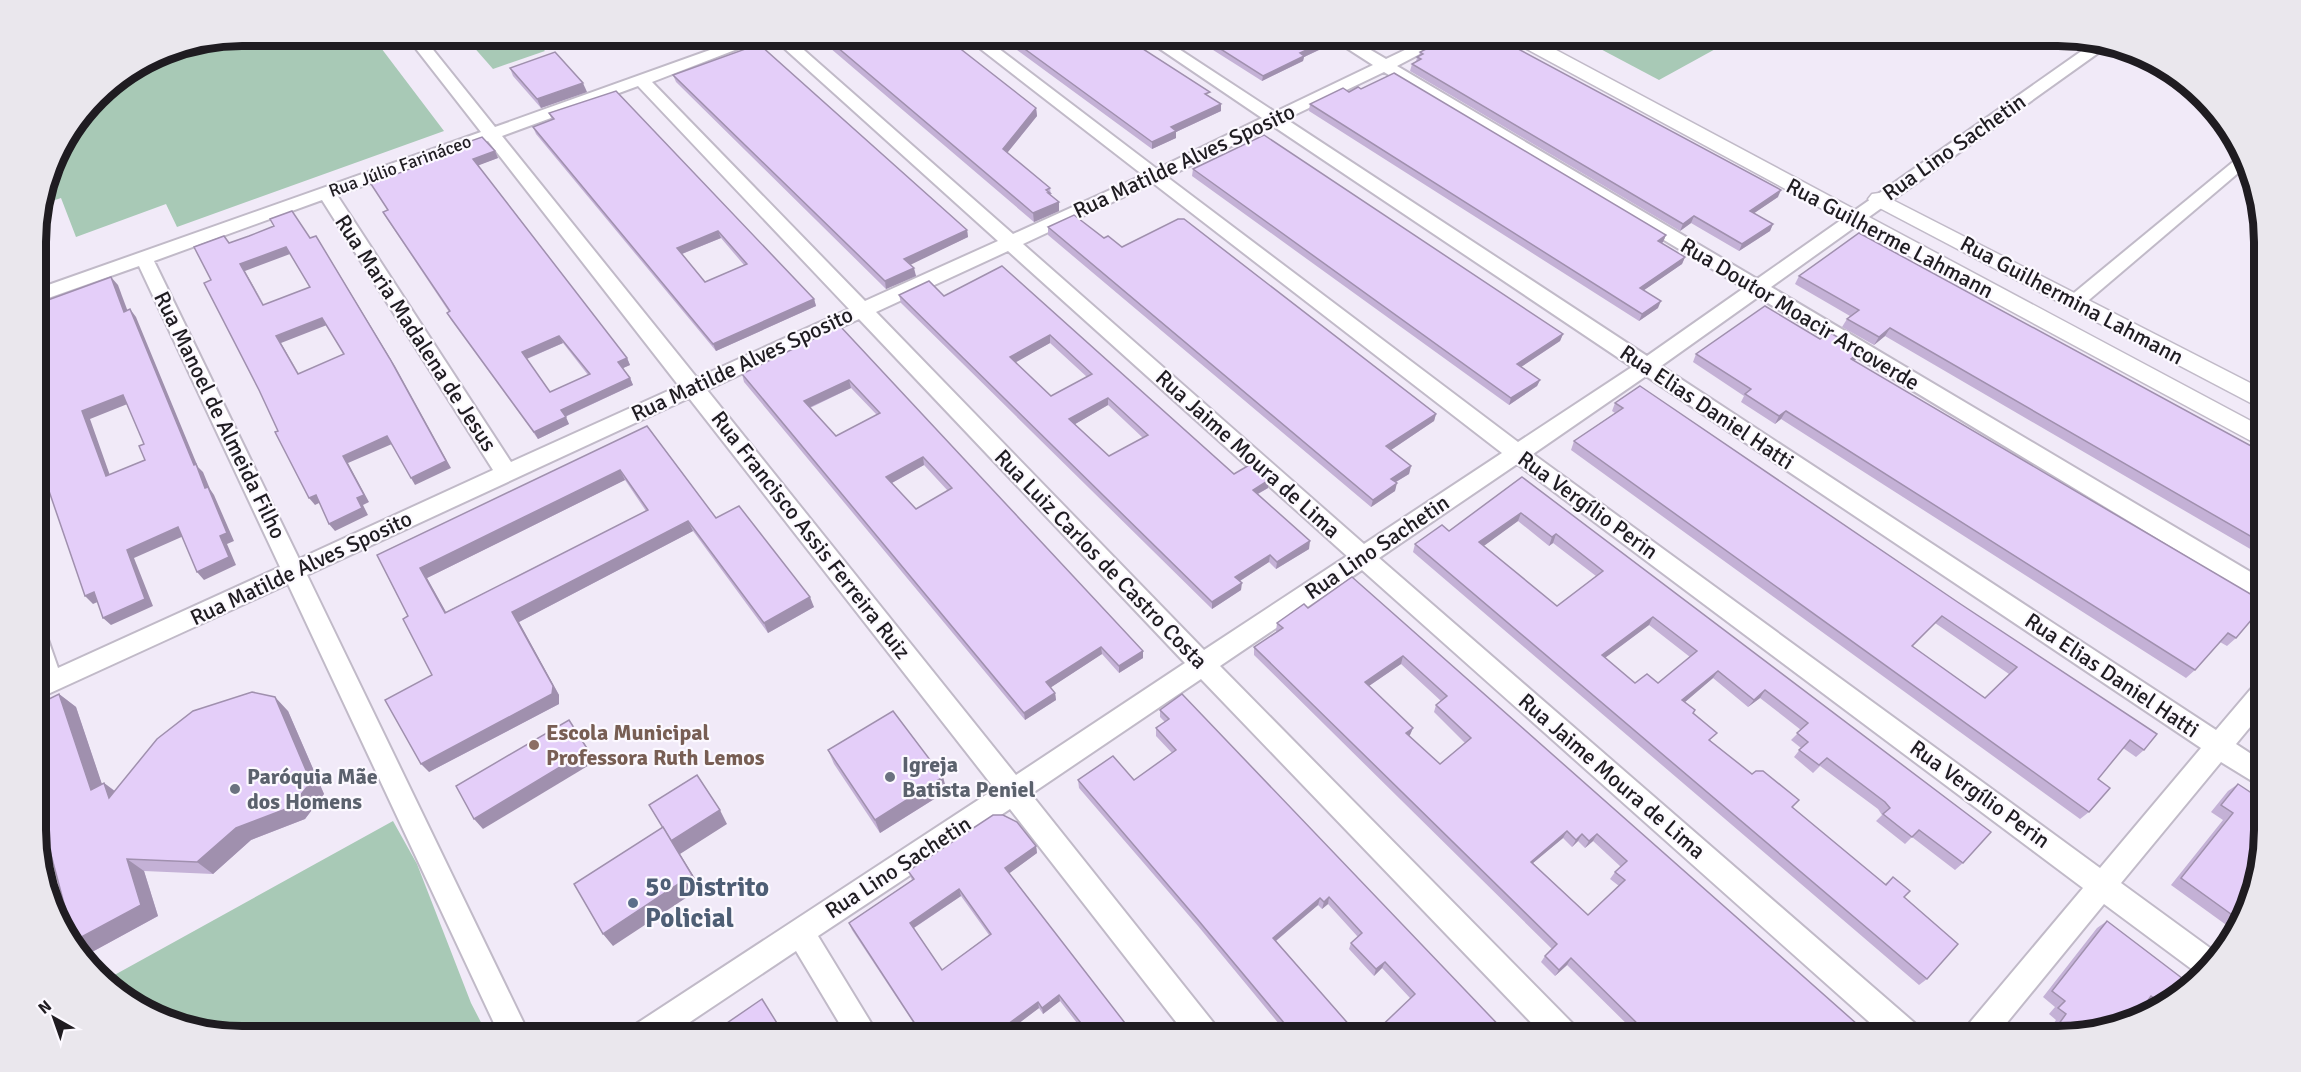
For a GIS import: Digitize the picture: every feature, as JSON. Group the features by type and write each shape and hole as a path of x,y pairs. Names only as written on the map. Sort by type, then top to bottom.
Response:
{"street":[{"name":"Rua Elias Daniel Hatti","path":"1165,46 2254,770"},
{"name":"Rua Doutor Moacir Arcoverde","path":"1354,46 2254,585"},
{"name":"Rua Matilde Alves Sposito","path":"46,686 1153,177 1425,46"},
{"name":"Rua Guilherme Lahmann","path":"1535,46 2254,435"},
{"name":"Rua Francisco Assis Ferreira Ruiz","path":"423,47 1198,1025"},
{"name":"Rua Júlio Farináceo","path":"47,292 734,47"},
{"name":"Rua Jaime Moura de Lima","path":"791,47 1363,557 1896,1025"},
{"name":"Rua Vergílio Perin","path":"986,47 1153,177 1517,453 2204,961"},
{"name":"Rua Lino Sachetin","path":"658,1026 1014,792 1646,367 1755,287 2093,50"},
{"name":"Rua Luiz Carlos de Castro Costa","path":"639,80 863,309 1203,665 1555,1025"},
{"path":"2076,301 2238,164"},
{"name":"Rua Maria Madalena de Jesus","path":"326,192 507,474"},
{"name":"Rua Guilhermina Lahmann","path":"1879,199 2254,395"},
{"name":"Rua Manoel de Almeida Filho","path":"144,258 510,1026"},
{"path":"1986,1025 2254,703"},
{"path":"800,931 858,1026"}],"green space":[{"path":"1595,46 1720,46 1659,80"},
{"path":"229,47 380,47 444,131 177,227 166,204 76,237 61,198 51,201 61,167 79,134 95,113 113,95 144,73 167,61 204,50"},
{"path":"474,47 541,47 545,51 493,69"},
{"path":"393,821 417,864 471,1003 483,1026 242,1026 217,1024 167,1011 144,999 113,976"}],"building":[{"path":"1216,46 1315,46 1300,53 1304,56 1263,76"},
{"path":"1431,46 1513,46 1781,190 1750,211 1773,224 1742,244 1694,216 1683,224 1412,64 1421,59 1417,57 1423,54 1420,52"},
{"path":"751,47 762,47 967,230 904,259 914,268 885,281 673,75"},
{"path":"837,47 958,47 1036,108 1003,149 1050,188 1046,190 1059,202 1033,213"},
{"path":"1021,47 1139,47 1210,92 1205,94 1221,104 1171,127 1176,131 1152,142"},
{"path":"555,52 583,83 537,99 510,68"},
{"path":"1394,73 1666,235 1658,241 1685,257 1640,288 1661,301 1642,314 1310,104 1343,88 1349,92 1358,87 1361,89"},
{"path":"616,91 814,299 713,344 533,127 554,119 549,113","holes":["718,231 747,264 705,282 677,248"]},
{"path":"1264,135 1563,334 1517,364 1540,380 1511,398 1193,169"},
{"path":"482,137 495,151 473,159 627,358 618,362 630,378 561,410 566,417 534,432 447,313 450,311 383,212 388,210 371,184 415,167 411,162","holes":["559,336 590,374 550,392 522,352"]},
{"path":"292,211 310,238 316,236 390,359 446,461 411,478 387,436 343,456 364,495 357,498 362,508 329,524 316,495 309,498 275,432 278,431 259,390 204,283 211,280 194,247 224,236 229,243 249,236 274,226 270,219","holes":["286,247 310,287 263,305 240,264","322,318 344,354 298,374 276,336"]},
{"path":"1074,215 1104,238 1108,236 1122,247 1178,219 1184,219 1436,414 1386,446 1411,466 1391,479 1397,483 1373,500 1048,227"},
{"path":"1859,233 2254,448 2254,538 1890,328 1879,337 1847,319 1859,310 1799,276"},
{"path":"1002,266 1234,474 1251,464 1269,480 1253,490 1310,541 1277,562 1270,555 1235,577 1242,583 1212,602 899,295 929,281 944,296","holes":["1050,335 1092,374 1051,396 1010,357","1108,398 1148,435 1109,456 1069,419"]},
{"path":"111,277 124,312 130,309 194,465 196,464 205,488 208,487 227,533 220,536 229,557 197,572 178,527 127,550 145,599 103,618 94,592 85,596 47,484 47,300","holes":["123,395 144,444 139,446 145,460 106,476 82,411"]},
{"path":"1765,306 1820,339 1829,332 1861,351 1851,359 2254,596 2254,617 2236,638 2228,633 2195,670 1786,411 1779,416 1745,394 1751,389 1696,354"},
{"path":"840,326 1143,651 1119,666 1101,647 1046,682 1055,693 1024,713 742,374","holes":["849,380 880,413 836,436 804,401","923,457 952,488 916,509 886,477"]},
{"path":"1640,386 1959,603 2157,734 2144,750 2130,740 2098,779 2110,788 2089,812 1574,441 1623,408 1615,403","holes":["1942,616 2017,667 1985,698 1912,646"]},
{"path":"647,426 716,518 739,506 810,597 764,623 688,521 512,612 553,686 552,694 421,764 385,700 432,675 403,619 408,616 377,555","holes":["620,470 648,510 445,613 420,568"]},
{"path":"1522,477 1991,832 1963,863 1919,830 1912,837 1883,814 1890,808 1885,802 1827,758 1819,765 1799,750 1808,742 1797,733 1808,723 1765,690 1754,700 1718,671 1682,700 1695,710 1693,713 1717,733 1709,740 1752,774 1756,771 1763,771 1799,800 1792,807 1886,885 1893,877 1910,891 1904,897 1958,944 1927,979 1415,544 1442,525 1449,531","holes":["1521,513 1552,537 1556,534 1603,571 1557,606 1479,542","1653,617 1697,651 1658,683 1647,674 1635,683 1602,655"]},
{"path":"1352,577 1858,1025 1639,1025 1571,958 1559,970 1545,956 1557,944 1254,647 1283,628 1277,623 1304,604 1308,608","holes":["1403,656 1447,696 1436,705 1471,738 1440,764 1406,733 1413,728 1365,682","1567,831 1576,840 1582,834 1589,841 1597,834 1627,861 1615,872 1625,880 1588,915 1531,862"]},
{"path":"252,692 275,697 311,782 291,807 236,828 197,862 127,859 141,905 80,938 68,918 47,839 46,700 59,694 91,790 104,783 109,798 157,739 193,711"},
{"path":"1182,694 1499,1025 1382,1025 1415,994 1385,962 1376,969 1351,943 1362,933 1329,897 1324,902 1320,898 1273,938 1350,1025 1286,1025 1078,780 1113,756 1134,780 1176,750 1156,728 1169,719 1160,710"},
{"name":"Igreja Batista Peniel","path":"893,711 943,777 875,820 828,750"},
{"path":"569,720 588,750 474,819 456,786"},
{"path":"697,775 720,810 671,841 649,805"},
{"path":"2238,784 2254,795 2254,843 2251,868 2240,905 2234,916 2181,878 2233,813 2221,805"},
{"path":"993,815 1003,815 1017,822 1036,846 1005,868 1127,1026 1083,1026 1059,995 1042,1008 1038,1002 1006,1026 916,1026 849,923 914,879 908,871","holes":["959,889 991,934 942,970 910,923"]},
{"name":"5º Distrito Policial","path":"663,827 692,875 603,934 574,884"},
{"path":"2107,921 2184,980 2167,993 2155,999 2151,996 2144,1005 2122,1015 2097,1022 2072,1025 2058,1025 2066,1014 2058,1008 2065,1001 2052,991"},
{"path":"762,999 779,1026 723,1026"}],"place":[{"name":"Escola Municipal Professora Ruth Lemos","path":"534,745"},
{"name":"Igreja Batista Peniel","path":"890,777"},
{"name":"Paróquia Mãe dos Homens","path":"235,789"},
{"name":"5º Distrito Policial","path":"633,903"}]}
